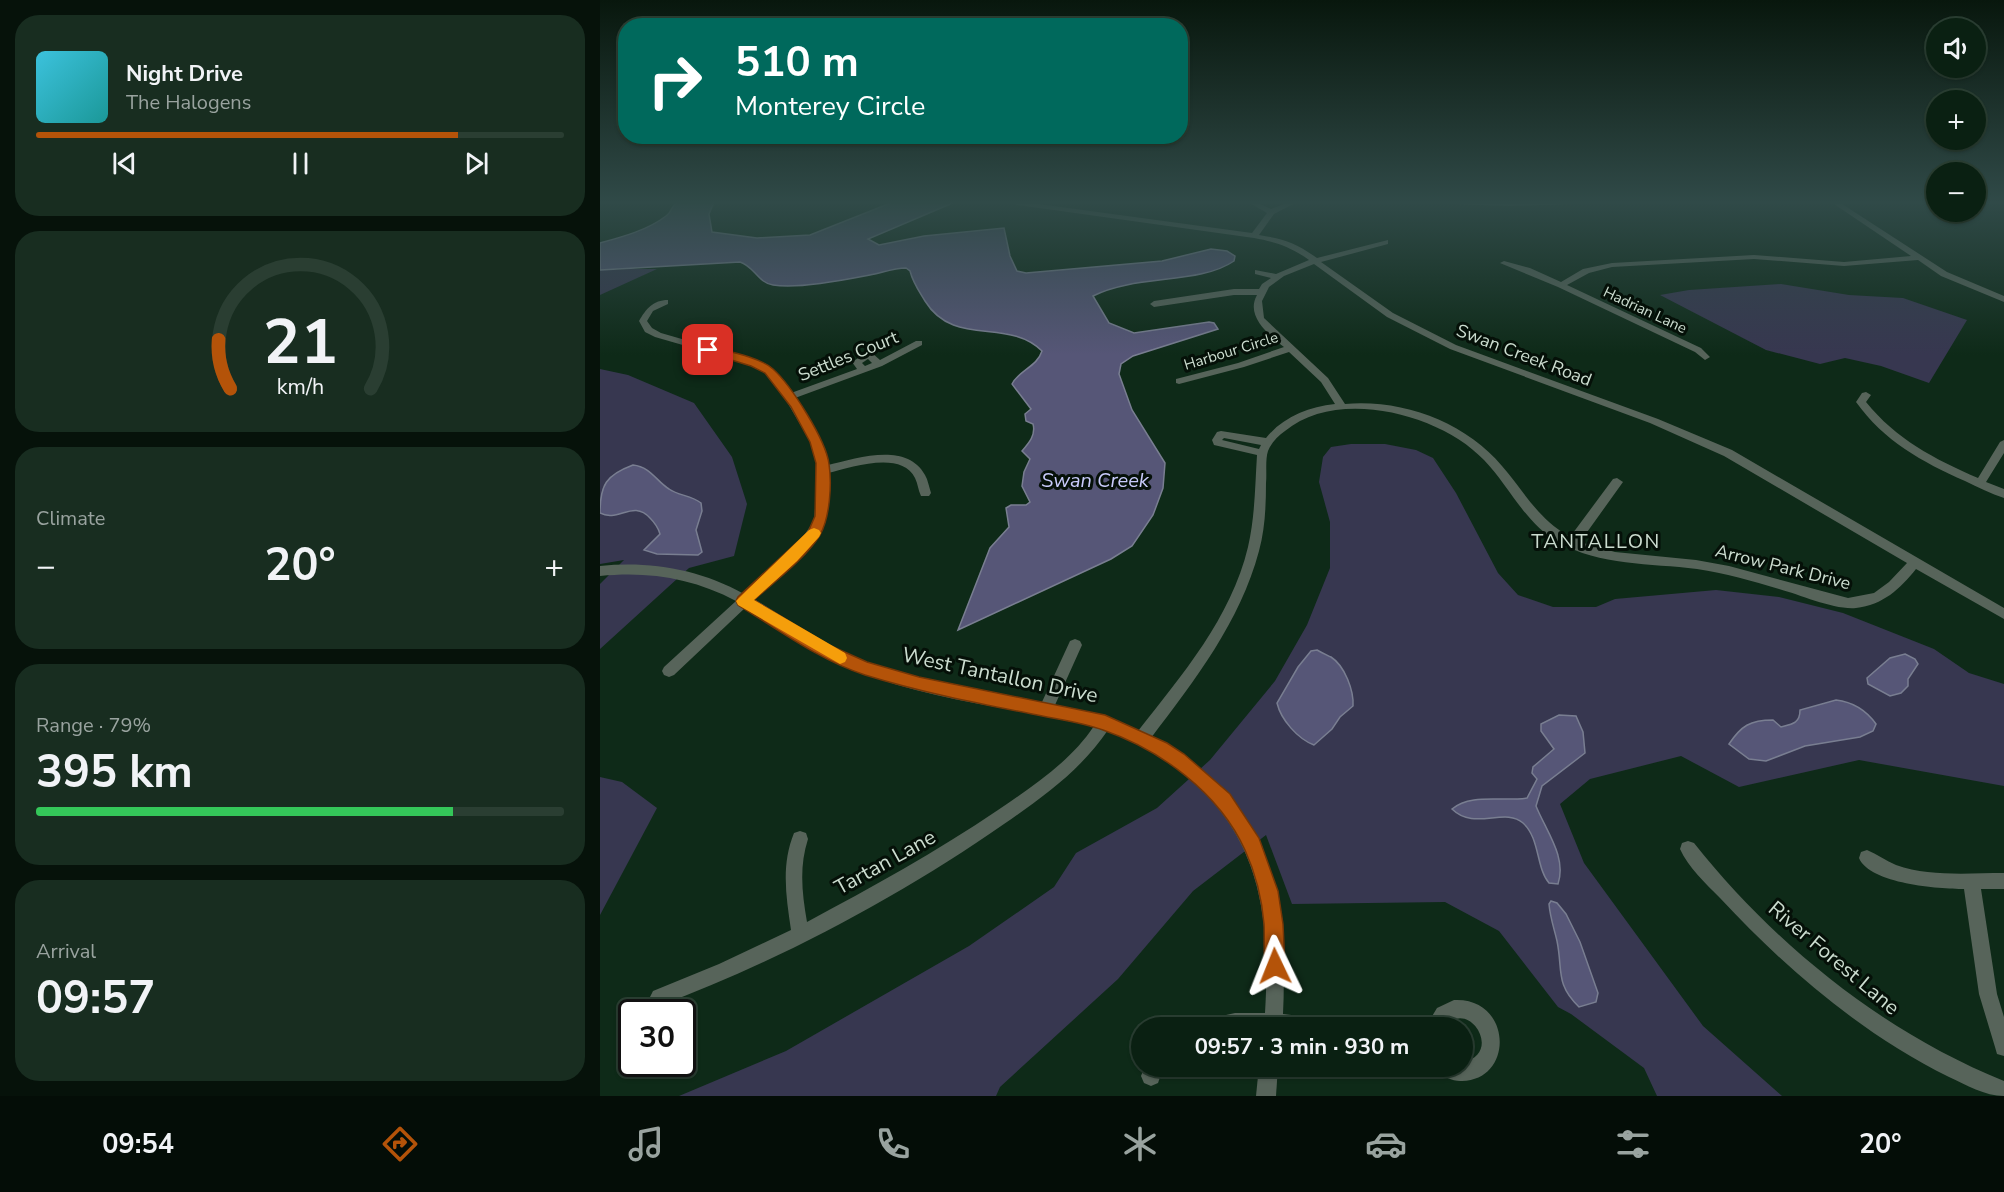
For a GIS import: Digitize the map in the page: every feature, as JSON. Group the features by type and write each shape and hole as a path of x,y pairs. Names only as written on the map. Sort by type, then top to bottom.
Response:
{"street":[{"name":"Swan Creek Road","path":"1305,253 1368,301 1429,336 1486,361 1710,444 1776,479 2004,614"},
{"path":"1341,406 1326,379 1260,319 1257,308 1260,292 1276,277 1291,269 1345,253"},
{"path":"1911,253 1960,282 2004,299"},
{"path":"1561,285 1586,271 1612,265 1754,257 1844,264 1918,258"},
{"name":"Hadrian Lane","path":"1504,263 1561,285 1690,346 1706,357"},
{"path":"1258,272 1276,277"},
{"path":"1154,304 1234,292 1260,292"},
{"path":"665,302 646,314 643,321 648,330 759,365 773,375 816,442 823,470 821,516 813,534 792,557 669,671"},
{"name":"Settles Court","path":"789,397 879,364 919,343"},
{"name":"Harbour Circle","path":"1179,381 1241,366 1291,348"},
{"path":"1866,395 1861,402 1875,422 1909,450 2004,494"},
{"name":"Arrow Park Drive","path":"1141,739 1213,639 1239,591 1257,536 1265,447 1277,432 1299,417 1318,410 1341,406 1376,408 1410,414 1454,431 1487,456 1536,521 1558,538 1611,557 1694,564 1746,573 1848,603 1862,603 1887,593 1915,562"},
{"path":"1980,483 2004,444"},
{"path":"823,470 871,459 895,458 906,462 916,471 922,478 925,493"},
{"path":"1572,544 1617,483"},
{"name":"West Tantallon Drive","path":"600,571 623,568 658,570 712,585 824,650 863,668 919,684 1046,708 1105,722 1161,748 1200,777 1223,800 1252,845 1268,891 1274,924 1273,1017"},
{"path":"1046,708 1075,645"},
{"name":"Tartan Lane","path":"659,997 698,983 800,934 933,862 985,828 1069,767 1105,722"},
{"path":"800,839 794,853 792,869 800,934"},
{"name":"River Forest Lane","path":"1688,849 1707,874 1741,909 1804,968 1853,1008 1930,1059 2004,1091"},
{"path":"1867,858 1883,870 1910,879 2004,881"},
{"path":"1971,880 1988,994 2004,1047"},
{"path":"1441,1017 1453,1009 1463,1009 1481,1019 1492,1040 1490,1063 1484,1071 1476,1077 1458,1077"},
{"path":"1266,1096 1268,1077"}],"shaded area":[{"path":"657,269 600,295 600,270"},
{"path":"1781,284 1849,295 1903,298 1967,320 1929,383 1881,366 1845,358 1820,364 1766,350 1660,295 1689,290"},
{"path":"600,369 628,375 694,403 732,457 747,504 734,556 689,568 600,649 600,584 624,560 600,564"},
{"path":"1351,444 1385,444 1416,450 1433,458 1456,493 1498,573 1518,595 1553,607 1596,607 1615,599 1716,590 1779,597 1843,613 1934,649 1969,673 2004,684 2004,786 1859,760 1739,787 1681,756 1590,779 1560,804 1584,863 1703,1026 1782,1096 1657,1096 1644,1068 1571,1014 1558,1007 1499,931 1445,902 1292,904 1266,835 1193,891 1118,979 1000,1087 996,1096 679,1096 786,1051 969,946 1054,887 1076,853 1157,808 1210,760 1275,681 1307,625 1330,568 1330,522 1319,482 1323,457 1331,447"},
{"path":"600,777 622,782 657,808 600,915"}],"water":[{"name":"Swan Creek","path":"600,253 1009,253 1017,271 1026,273 1162,261 1194,253 1230,253 1235,256 1234,261 1203,274 1128,285 1093,296 1109,323 1134,333 1209,322 1214,323 1218,329 1133,356 1121,364 1119,374 1132,410 1165,463 1163,488 1153,515 1132,546 1111,559 958,630 990,548 1009,527 1006,508 1011,505 1026,505 1030,502 1022,486 1024,472 1030,459 1022,451 1034,432 1033,424 1026,421 1025,414 1031,409 1012,384 1036,361 1042,351 1028,341 1013,335 966,329 951,324 937,315 925,301 910,271 906,268 795,286 768,284 740,262 600,270"},
{"path":"633,465 649,471 664,486 701,503 702,511 696,530 702,552 698,555 657,554 644,550 660,534 650,518 638,511 613,515 600,513 601,495 606,482 616,473"},
{"path":"1317,650 1331,657 1340,666 1350,686 1353,706 1314,745 1291,728 1282,716 1277,703 1298,667 1311,651"},
{"path":"1905,654 1915,659 1918,664 1908,679 1908,686 1901,693 1890,696 1868,684 1867,678 1890,658"},
{"path":"1836,700 1853,705 1868,715 1876,724 1873,731 1860,737 1805,746 1766,761 1749,759 1729,744 1747,725 1758,721 1773,720 1781,727 1785,726 1797,720 1800,710"},
{"path":"1559,715 1576,716 1583,732 1585,753 1542,786 1536,806 1558,854 1560,874 1558,884 1549,883 1545,877 1532,837 1523,823 1507,817 1470,818 1452,809 1468,801 1527,798 1537,779 1532,773 1533,767 1554,749 1541,731 1541,724"},
{"path":"1551,901 1557,903 1566,914 1580,942 1598,993 1596,1002 1579,1007 1566,991 1561,976 1557,941 1550,913"}],"slow traffic":[{"path":"814,533 792,557 743,601 840,658"}],"district":[{"name":"TANTALLON","path":"1596,541"}],"route":[{"path":"708,350 766,368 796,406 816,442 823,463 820,522 802,547 743,601 824,650 863,668 919,684 1046,708 1105,722 1161,748 1200,777 1223,800 1239,821 1252,845 1261,865 1268,891 1274,924 1275,966"}]}
